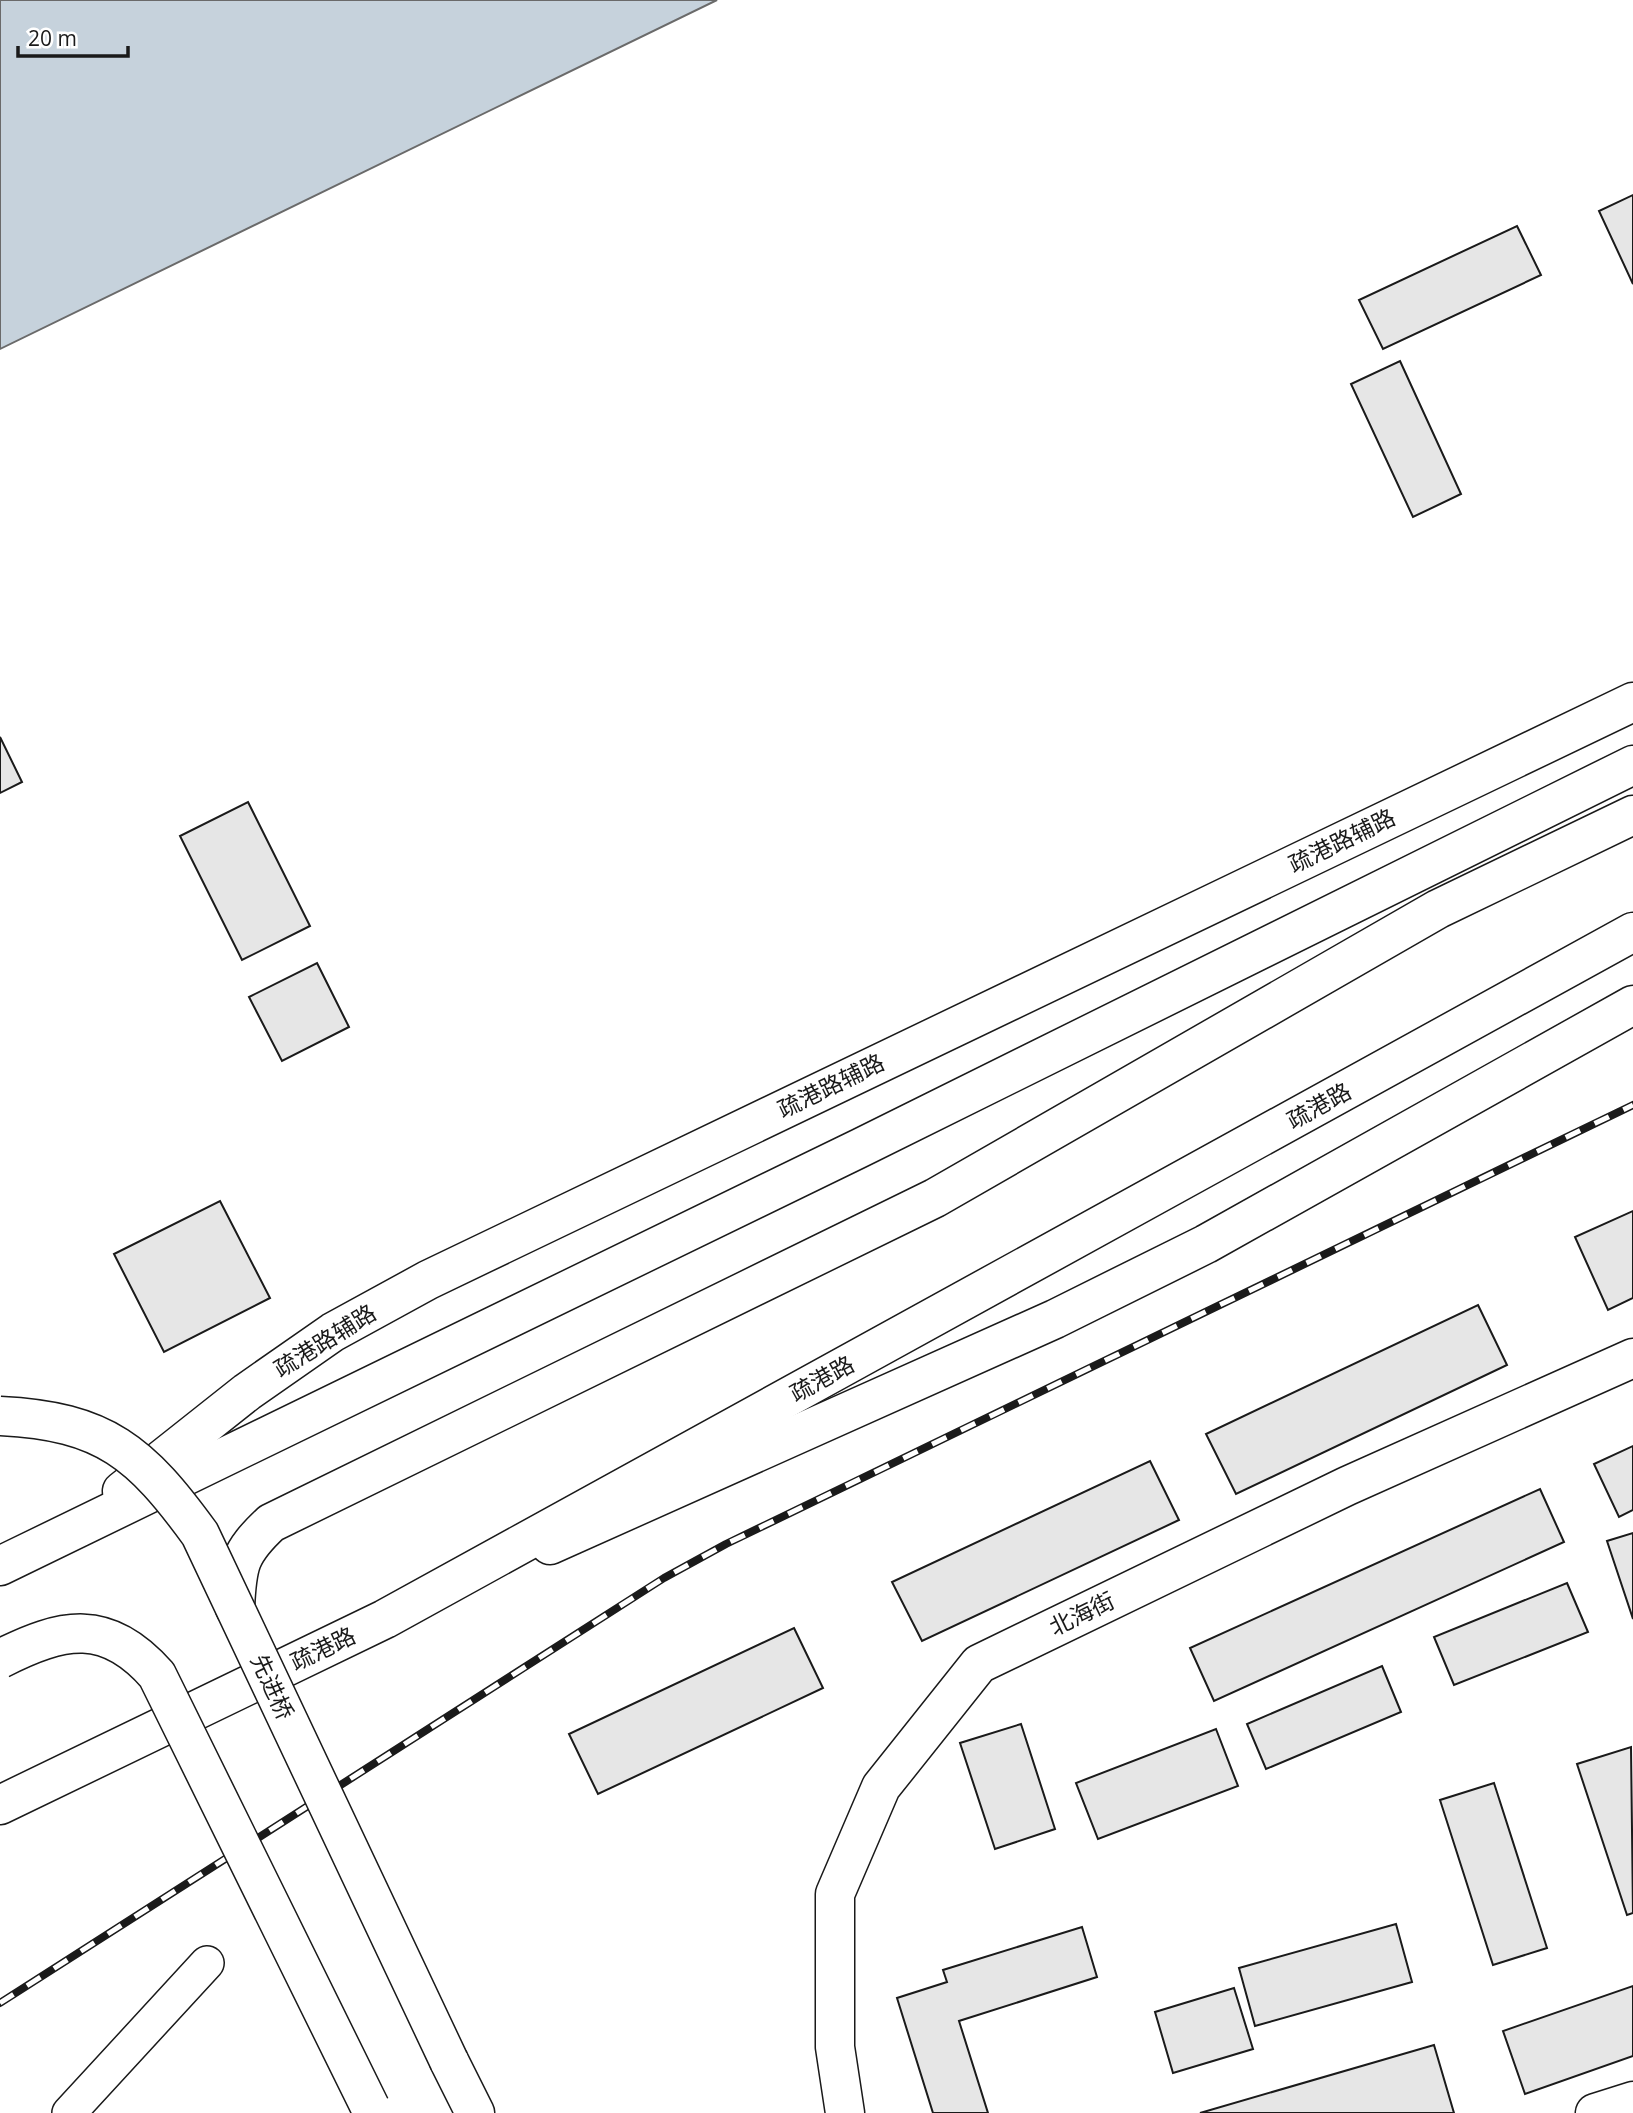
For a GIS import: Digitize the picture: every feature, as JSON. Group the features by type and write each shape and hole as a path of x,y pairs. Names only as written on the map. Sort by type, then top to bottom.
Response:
{"main road":[{"name":"疏港路辅路","path":"67,1534 247,1392 333,1332 428,1280 1633,702"},
{"path":"0,1566 860,1148 1633,765"},
{"path":"235,1608 236,1576 247,1546 271,1523 935,1198 1438,909 1633,815"},
{"name":"疏港路","path":"0,1805 385,1619 1633,932"},
{"path":"385,1619 1055,1319 1206,1244 1633,1005"},
{"name":"北海街","path":"845,2113 835,2046 835,1894 881,1787 979,1664 1347,1486 1633,1358"},
{"name":"先进桥","path":"0,1416 34,1418 88,1431 132,1453 172,1495 200,1534 449,2061 475,2108"},
{"path":"0,1659 46,1638 80,1631 112,1637 139,1654 157,1675 372,2110"},
{"path":"1595,2113 1633,2101"}],"street":[{"path":"69,2113 206,1963"}],"shaded area":[{"path":"0,0 717,0 0,349"}],"building":[{"path":"1633,195 1633,284 1599,211"},
{"path":"1517,226 1541,275 1383,349 1359,300"},
{"path":"1400,361 1461,494 1413,517 1351,384"},
{"path":"0,737 22,782 0,793"},
{"path":"248,802 310,926 242,960 180,836"},
{"path":"317,963 349,1027 282,1061 249,997"},
{"path":"220,1201 270,1298 164,1352 114,1254"},
{"path":"1633,1211 1633,1298 1608,1310 1575,1237"},
{"path":"1478,1305 1507,1365 1236,1494 1206,1434"},
{"path":"1633,1446 1633,1510 1619,1517 1594,1464"},
{"path":"1150,1461 1179,1520 922,1641 892,1582"},
{"path":"1540,1489 1564,1542 1214,1701 1190,1648"},
{"path":"1633,1533 1633,1619 1607,1541"},
{"path":"1567,1583 1588,1632 1454,1685 1434,1637"},
{"path":"794,1628 823,1688 598,1794 569,1734"},
{"path":"1382,1666 1401,1712 1266,1769 1247,1724"},
{"path":"1021,1724 1055,1829 995,1849 960,1743"},
{"path":"1216,1729 1238,1786 1098,1839 1076,1783"},
{"path":"1631,1747 1633,1913 1627,1915 1577,1764"},
{"path":"1494,1783 1547,1948 1493,1965 1440,1800"},
{"path":"1396,1924 1412,1982 1255,2026 1239,1968"},
{"path":"1082,1927 1097,1977 959,2021 988,2113 933,2113 897,1998 947,1982 943,1970"},
{"path":"1633,1986 1633,2056 1525,2094 1503,2031"},
{"path":"1234,1988 1253,2049 1173,2073 1155,2012"},
{"path":"1434,2045 1454,2113 1200,2113"}],"railway":[{"path":"0,2003 664,1578 726,1544 1633,1105"}]}
